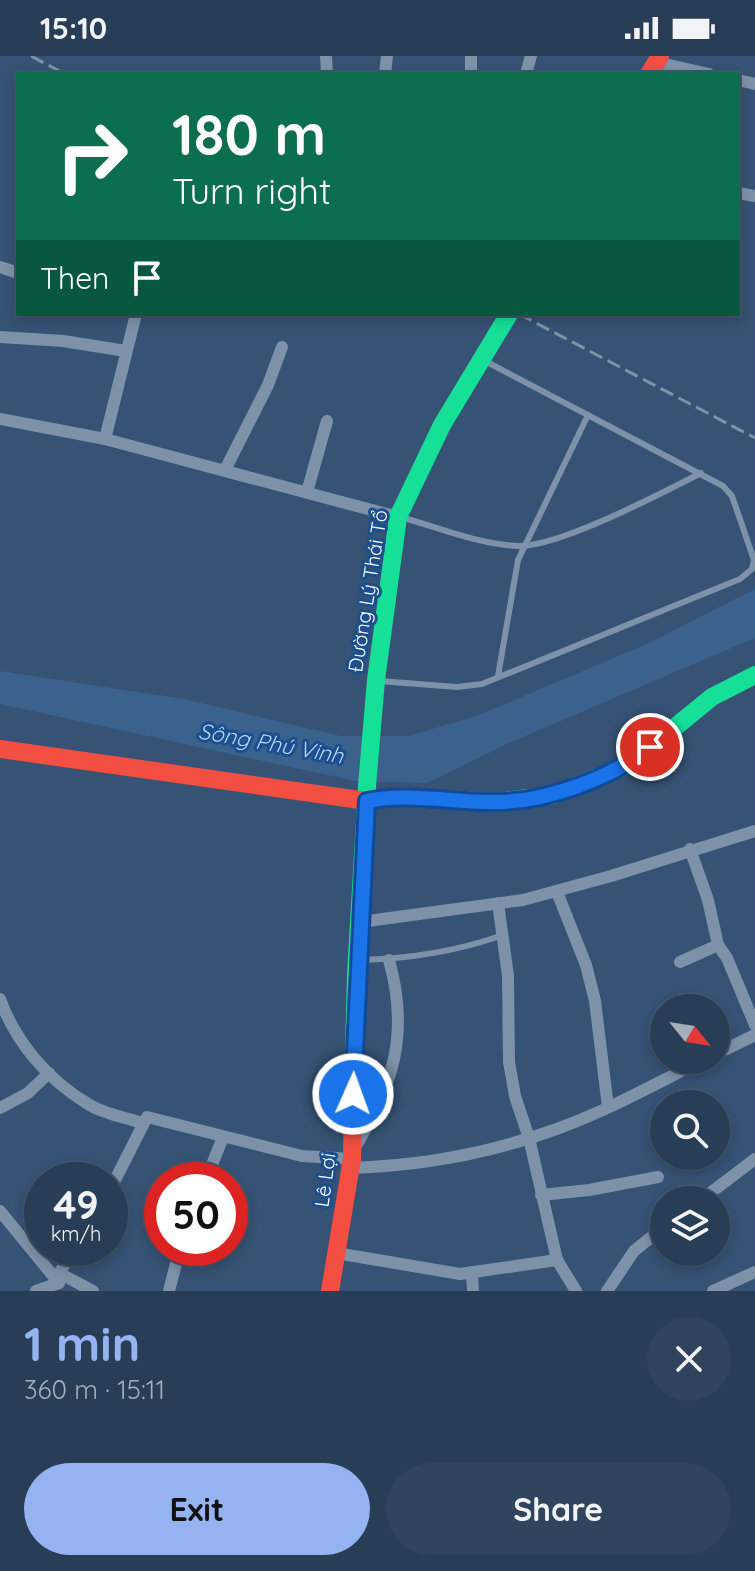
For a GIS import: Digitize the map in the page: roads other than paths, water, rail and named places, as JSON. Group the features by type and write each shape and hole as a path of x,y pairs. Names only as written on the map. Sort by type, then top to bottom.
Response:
{"main road":[{"name":"Đường Lý Thái Tổ","path":"367,793 376,680 398,517 442,425 508,316"},
{"path":"0,749 391,796 497,802 553,795 630,764 712,697 755,675"},
{"name":"Lê Lợi","path":"330,1291 351,1160 357,960 367,793"}],"street":[{"path":"655,64 698,72"},
{"path":"105,439 135,316"},
{"path":"0,337 63,341 126,351"},
{"path":"225,470 268,385 282,347"},
{"path":"0,419 105,439 398,517"},
{"path":"307,492 327,421"},
{"path":"360,922 557,892 755,831"},
{"path":"690,849 708,900 718,945 727,958 755,1025"},
{"path":"557,892 589,977 608,1107"},
{"path":"498,903 508,976 509,1062 515,1096 529,1138 557,1260 576,1291"},
{"path":"680,962 718,945"},
{"path":"351,1160 381,1104 398,1037 397,988 389,960"},
{"path":"0,999 18,1036 49,1073 89,1105 142,1123"},
{"path":"730,1047 755,1035"},
{"path":"0,1108 28,1093 49,1073"},
{"path":"123,1162 147,1117 302,1156 410,1164 529,1138 608,1107 675,1074"},
{"path":"213,1162 223,1137"},
{"path":"719,1186 755,1159"},
{"path":"541,1195 658,1177"},
{"path":"0,1211 59,1278 93,1291"},
{"path":"607,1291 634,1251 650,1238"},
{"path":"336,1253 460,1274 557,1260"},
{"path":"36,1291 59,1278 66,1266"},
{"path":"169,1291 175,1266"},
{"path":"472,1272 473,1291"},
{"path":"713,1291 755,1272"}],"lane":[{"path":"376,680 469,686 482,684 747,575 754,560 732,496 723,486 483,360"},
{"path":"498,676 515,571 523,546 588,415"},
{"path":"398,517 499,544 523,546 546,542 701,473"},
{"path":"357,960 389,960 463,949 503,935"}],"water":[{"name":"Sông Phú Vinh","path":"755,589 755,638 509,743 427,783 355,781 0,704 0,671 184,699 341,736 408,736 477,716 651,642"}],"railway":[{"path":"31,56 61,72"},
{"path":"523,316 755,438"}]}
